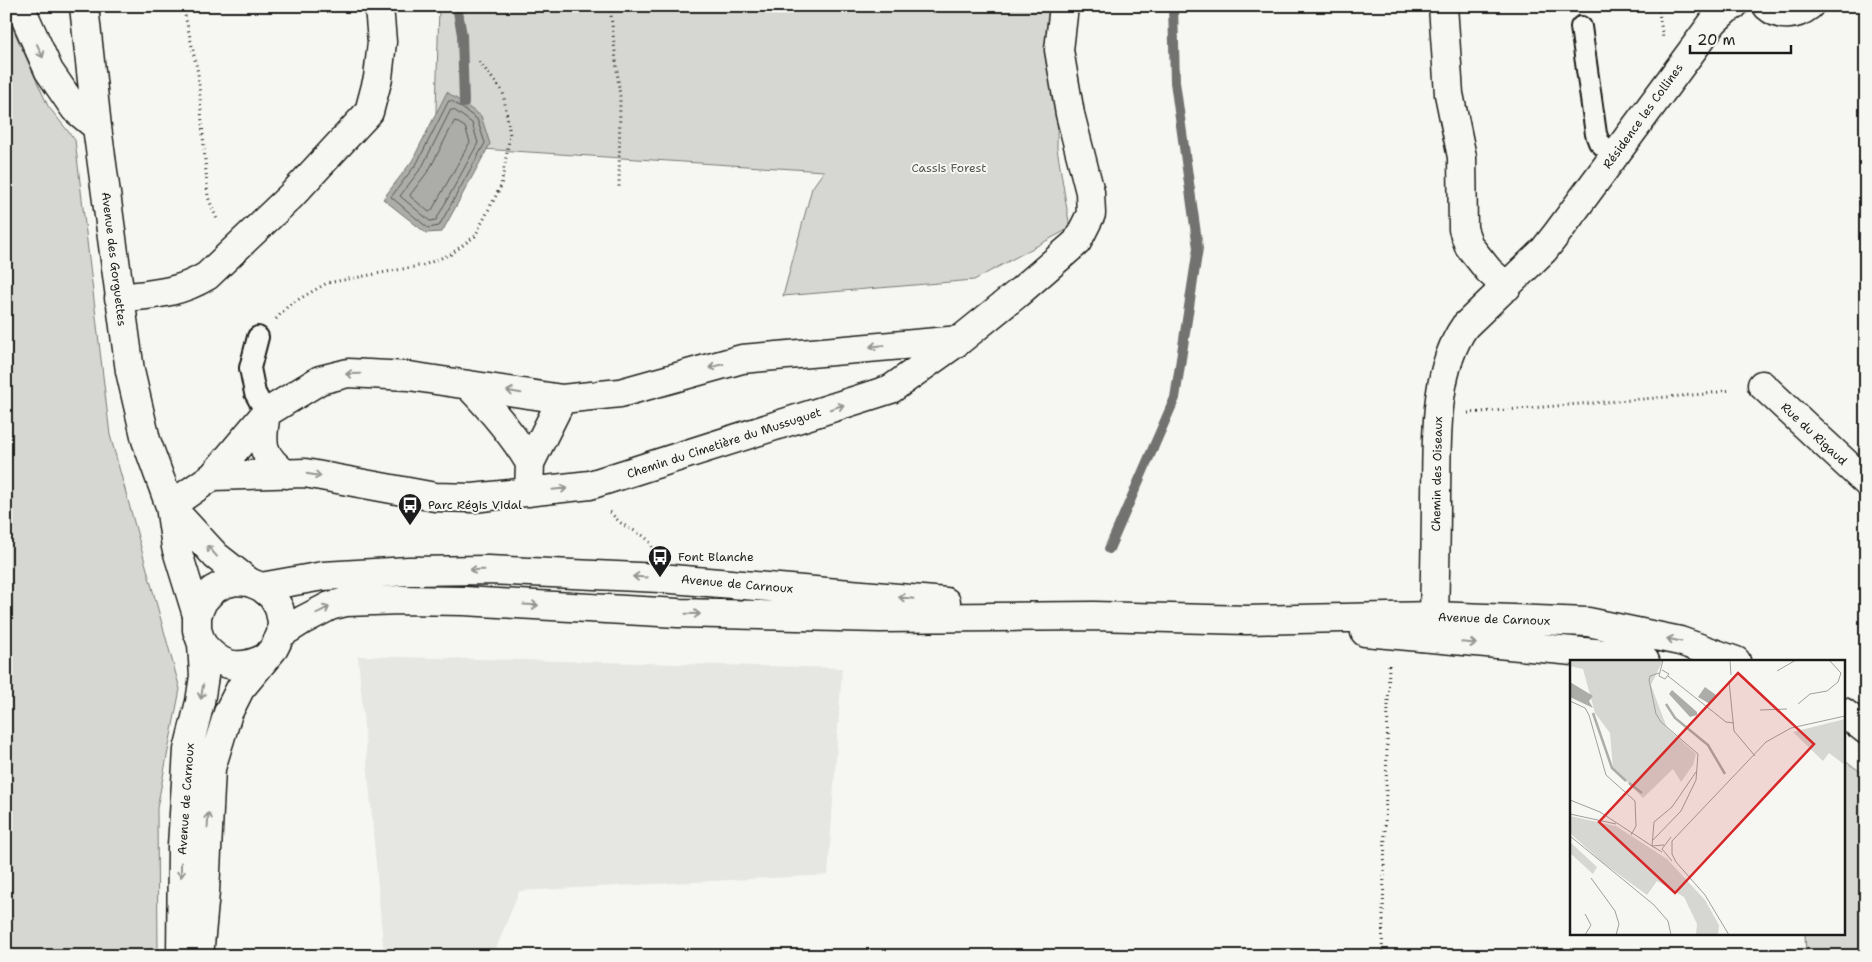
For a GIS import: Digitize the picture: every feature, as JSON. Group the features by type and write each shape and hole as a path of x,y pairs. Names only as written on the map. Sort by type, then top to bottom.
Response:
{"street":[{"path":"20,6 49,72 75,109 98,127"},
{"name":"Avenue des Gorguettes","path":"84,6 119,298 130,371 146,440 170,506 176,547 197,615"},
{"path":"119,298 170,291 190,286 207,276 291,196 369,112 378,78 382,42 379,6"},
{"name":"Chemin du Cimetière du Mussuguet","path":"213,476 305,473 435,497 473,498 590,485 891,389 960,340 1077,242 1091,214 1090,192 1070,114 1059,50 1064,6"},
{"path":"1443,6 1449,94 1462,158 1463,229 1469,246 1484,265 1507,286"},
{"name":"Résidence les Collines","path":"1595,182 1714,21 1733,6"},
{"path":"1767,6 1780,14 1790,15 1800,12 1809,6"},
{"name":"Chemin des Oiseaux","path":"1428,627 1438,414 1449,358 1455,340 1465,326 1549,244 1595,182"},
{"path":"170,506 213,476 266,413 320,380 348,373 409,376 562,399 620,393 742,359 960,340"},
{"path":"911,344 918,352 920,361 913,374"},
{"path":"468,384 513,435 530,463"},
{"name":"Rue du Rigaud","path":"1762,385 1866,482"},
{"path":"529,492 530,463 562,399"},
{"path":"266,413 262,436 265,452 273,464 286,474"},
{"name":"Avenue des Gorguettes","path":"170,506 216,556 255,584"},
{"name":"Avenue de Carnoux","path":"181,956 182,846 188,750 200,702 204,676 202,644 197,630 197,615 203,601 212,590 224,584 236,581 255,584 323,576 409,571 488,570 678,579 878,595 1094,616"},
{"path":"255,584 272,596 279,608 282,621 281,634"},
{"name":"Avenue de Carnoux","path":"199,956 205,892 210,768 228,714 240,689 274,648 281,634 330,606 346,602 464,601 678,613 880,618 1094,616 1428,627 1588,622 1680,641 1733,660"},
{"name":"Avenue de Carnoux","path":"1247,620 1390,635 1428,627 1618,654 1640,660"},
{"path":"202,644 211,655 224,663 238,666 252,664 265,658"},
{"path":"1844,713 1866,730"},
{"path":"1844,734 1866,745"}],"lane":[{"path":"1581,27 1596,134 1599,142 1614,156"},
{"path":"258,337 250,368 255,393 266,413"}],"path":[{"path":"183,6 198,73 208,197 222,230 237,248"},
{"path":"610,6 620,97 619,188"},
{"path":"258,337 289,304 327,283 424,265 451,254 475,236 501,186 510,135 503,92 478,60"},
{"path":"1438,414 1705,394 1762,385"},
{"path":"590,485 605,507 621,523 644,536 652,544 652,553"},
{"path":"1382,956 1390,635"}],"shaded area":[{"path":"358,656 842,668 828,875 519,891 493,956 384,956"}],"green space":[{"name":"Cassis Forest","path":"439,6 1059,6 1057,148 1070,228 974,280 783,296 812,188 824,171 435,146"},
{"path":"6,13 48,106 75,140 110,435 180,689 157,808 158,956 7,956 6,952"},
{"path":"1844,761 1866,775 1866,956 1806,956 1805,934 1844,934"}],"water":[{"path":"447,92 481,116 490,144 442,232 426,233 383,199 412,161"}],"waterway":[{"path":"457,6 462,35 464,103"},
{"path":"1109,549 1175,398 1198,248 1175,82 1173,6"}],"place":[{"name":"Parc Régis Vidal","path":"410,526"},
{"name":"Font Blanche","path":"660,578"}]}
